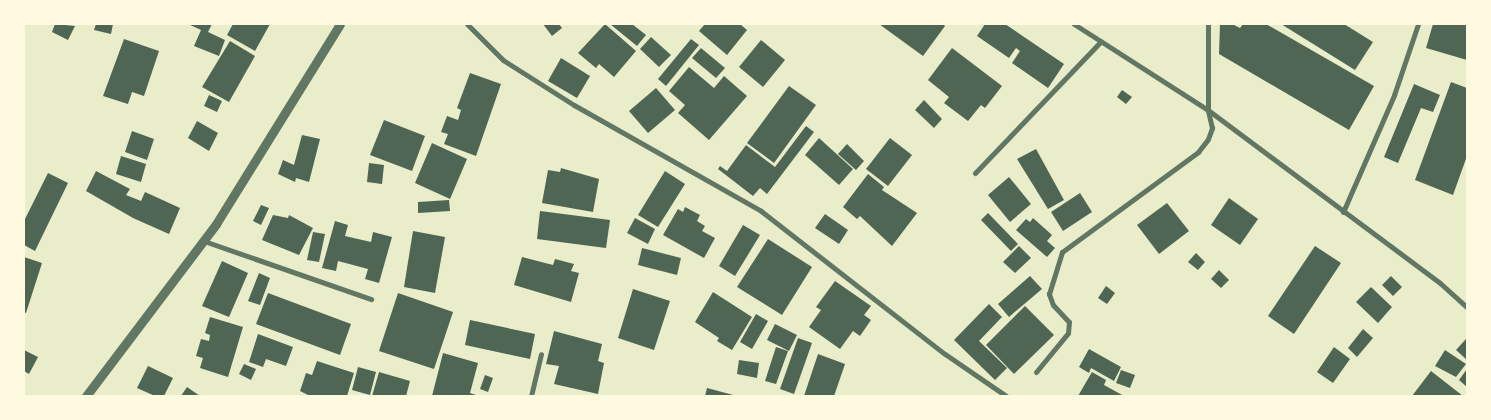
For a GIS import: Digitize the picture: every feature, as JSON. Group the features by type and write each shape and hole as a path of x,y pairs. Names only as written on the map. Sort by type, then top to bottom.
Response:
{"street":[{"path":"86,396 204,241 340,24"},
{"path":"467,24 503,60 566,100 761,211 945,354 1006,396"},
{"path":"1074,24 1208,110 1343,212 1440,282 1467,307"},
{"path":"1036,372 1068,333 1070,322 1053,305 1049,294 1062,252 1198,152 1212,128 1208,110 1208,24"},
{"path":"1343,212 1394,95 1418,24"},
{"path":"975,173 1101,41"},
{"path":"204,241 371,299"},
{"path":"531,396 540,354"}],"building":[{"path":"55,24 75,26 68,40 52,32"},
{"path":"96,24 113,24 111,34 94,30"},
{"path":"188,24 212,24 208,32 225,40 219,56 194,46 201,30"},
{"path":"233,24 270,24 255,51 227,35"},
{"path":"543,24 559,24 562,28 552,36"},
{"path":"605,24 636,51 614,77 599,64 596,68 578,53"},
{"path":"610,24 632,24 646,35 637,46"},
{"path":"705,24 740,24 747,30 727,55 699,31"},
{"path":"879,24 943,24 945,26 923,56"},
{"path":"985,24 1005,24 1064,64 1048,88 1012,63 1020,51 1016,48 1009,58 977,36"},
{"path":"1220,24 1232,24 1240,28 1243,24 1266,24 1374,86 1349,130 1219,54"},
{"path":"1281,24 1344,24 1373,42 1355,70"},
{"path":"1433,24 1467,24 1467,60 1426,48"},
{"path":"651,37 671,55 659,67 640,49"},
{"path":"124,39 159,51 144,96 132,92 128,104 103,96"},
{"path":"691,39 699,45 666,86 658,79"},
{"path":"761,40 785,60 763,87 739,67"},
{"path":"230,41 255,56 229,102 202,87"},
{"path":"701,48 725,68 716,78 692,58"},
{"path":"952,48 1002,86 985,108 981,105 968,121 944,103 949,97 928,80"},
{"path":"561,58 590,76 577,98 548,81"},
{"path":"689,67 714,88 724,76 747,96 709,140 678,113 685,105 669,91"},
{"path":"470,73 501,84 476,156 444,144 448,134 441,132 447,116 458,120 461,110 457,108"},
{"path":"1451,82 1467,88 1467,156 1453,195 1415,180"},
{"path":"1414,84 1440,95 1433,112 1421,108 1398,163 1384,157"},
{"path":"789,86 816,105 774,163 747,143"},
{"path":"656,88 675,110 648,133 629,111"},
{"path":"1122,90 1132,97 1126,104 1117,97"},
{"path":"209,95 222,101 217,112 204,106"},
{"path":"924,100 942,119 934,128 915,110"},
{"path":"384,120 425,136 412,171 370,155"},
{"path":"197,121 218,133 209,151 188,138"},
{"path":"806,126 814,132 767,194 760,188 753,196 718,169 720,166 727,171 746,145 775,167"},
{"path":"132,131 154,139 147,160 125,152"},
{"path":"302,135 320,139 309,182 296,178 295,182 278,174 283,160 294,165"},
{"path":"819,138 853,169 839,185 805,155"},
{"path":"890,138 912,155 888,186 866,169"},
{"path":"432,143 467,159 450,199 415,183"},
{"path":"847,144 864,161 856,170 838,154"},
{"path":"1036,149 1064,200 1048,209 1017,159"},
{"path":"121,156 146,164 141,182 116,174"},
{"path":"369,163 384,165 382,184 367,182"},
{"path":"561,168 599,179 593,212 542,203 548,170 560,172"},
{"path":"96,171 130,189 126,195 141,201 145,192 180,208 169,234 133,218 86,191"},
{"path":"665,171 685,184 658,227 638,215"},
{"path":"48,173 68,183 35,251 24,245 24,221"},
{"path":"868,174 884,187 882,190 917,213 892,246 860,216 857,219 843,207"},
{"path":"1009,177 1031,204 1010,222 988,195"},
{"path":"1080,193 1092,212 1063,231 1051,212"},
{"path":"1229,198 1258,219 1240,245 1211,225"},
{"path":"449,200 450,211 418,213 418,202"},
{"path":"1167,203 1189,231 1159,254 1137,225"},
{"path":"261,205 269,208 261,225 253,221"},
{"path":"685,207 700,215 697,221 705,226 702,231 715,238 704,258 663,235 678,209 683,212"},
{"path":"540,211 610,220 606,248 537,239"},
{"path":"988,213 1018,244 1011,251 981,220"},
{"path":"825,214 848,230 839,244 815,228"},
{"path":"273,215 288,218 289,215 313,228 299,255 262,240"},
{"path":"635,218 655,229 648,244 627,233"},
{"path":"1033,218 1052,235 1047,241 1055,248 1047,257 1016,230 1026,219 1030,222"},
{"path":"335,221 348,225 345,236 371,242 373,232 392,237 379,283 365,279 368,269 338,261 336,271 322,268"},
{"path":"743,225 760,235 735,276 719,266"},
{"path":"413,231 445,237 435,293 404,287"},
{"path":"313,232 325,234 319,262 307,260"},
{"path":"768,239 812,267 782,315 737,287"},
{"path":"1019,246 1031,258 1015,273 1003,262"},
{"path":"1315,246 1341,263 1294,334 1268,316"},
{"path":"642,248 681,258 677,275 638,265"},
{"path":"1196,253 1205,262 1198,270 1188,262"},
{"path":"24,257 42,263 26,313 24,312"},
{"path":"522,257 553,265 555,259 574,264 571,271 579,273 571,302 514,285"},
{"path":"222,261 248,273 229,317 202,306"},
{"path":"1219,270 1229,280 1221,288 1211,279"},
{"path":"259,273 270,278 260,305 248,301"},
{"path":"1030,276 1042,289 1009,317 998,304"},
{"path":"1391,276 1402,287 1393,296 1382,285"},
{"path":"835,281 871,306 864,315 871,320 860,336 853,331 840,349 809,327 821,310 816,307"},
{"path":"1106,286 1115,293 1107,304 1098,298"},
{"path":"1371,287 1392,307 1378,323 1356,302"},
{"path":"633,289 670,301 654,350 618,338"},
{"path":"713,292 752,317 732,350 717,341 719,338 695,322"},
{"path":"268,293 351,324 340,355 256,324"},
{"path":"398,293 453,312 434,369 379,351"},
{"path":"989,304 1002,317 979,341 1007,368 995,380 954,340"},
{"path":"1025,306 1054,335 1014,374 986,345"},
{"path":"756,314 768,321 752,349 740,342"},
{"path":"210,317 243,327 228,377 200,368 203,358 196,356 201,339 209,341 210,335 205,333"},
{"path":"470,320 535,334 530,359 465,345"},
{"path":"775,324 797,335 789,351 767,340"},
{"path":"1363,329 1373,338 1357,357 1348,348"},
{"path":"554,331 602,344 598,361 604,363 598,394 554,384 559,366 546,364"},
{"path":"258,334 293,347 286,366 266,359 263,367 249,362"},
{"path":"798,338 812,343 794,394 780,389"},
{"path":"1467,340 1467,360 1456,350"},
{"path":"776,347 788,351 776,384 765,381"},
{"path":"1334,347 1350,359 1333,383 1317,372"},
{"path":"1089,349 1121,367 1114,381 1091,368 1089,373 1079,367"},
{"path":"24,350 38,357 29,374 24,371"},
{"path":"1445,350 1466,364 1456,377 1435,366"},
{"path":"443,353 478,363 470,393 479,396 432,396"},
{"path":"818,354 845,364 834,396 804,396"},
{"path":"739,360 759,363 757,378 737,374"},
{"path":"317,361 354,373 347,396 310,396 300,391 306,373 312,375"},
{"path":"244,364 256,369 251,380 239,374"},
{"path":"148,366 173,378 164,396 155,396 137,388"},
{"path":"358,367 376,372 370,395 352,390"},
{"path":"1467,369 1467,387 1459,380"},
{"path":"1121,370 1135,375 1130,388 1116,383"},
{"path":"1431,371 1463,396 1412,396"},
{"path":"379,372 410,381 406,396 372,396"},
{"path":"1092,372 1106,380 1104,385 1124,396 1078,396"},
{"path":"485,375 493,378 488,392 480,389"},
{"path":"187,387 200,396 181,396"},
{"path":"707,388 737,396 705,396"}]}
